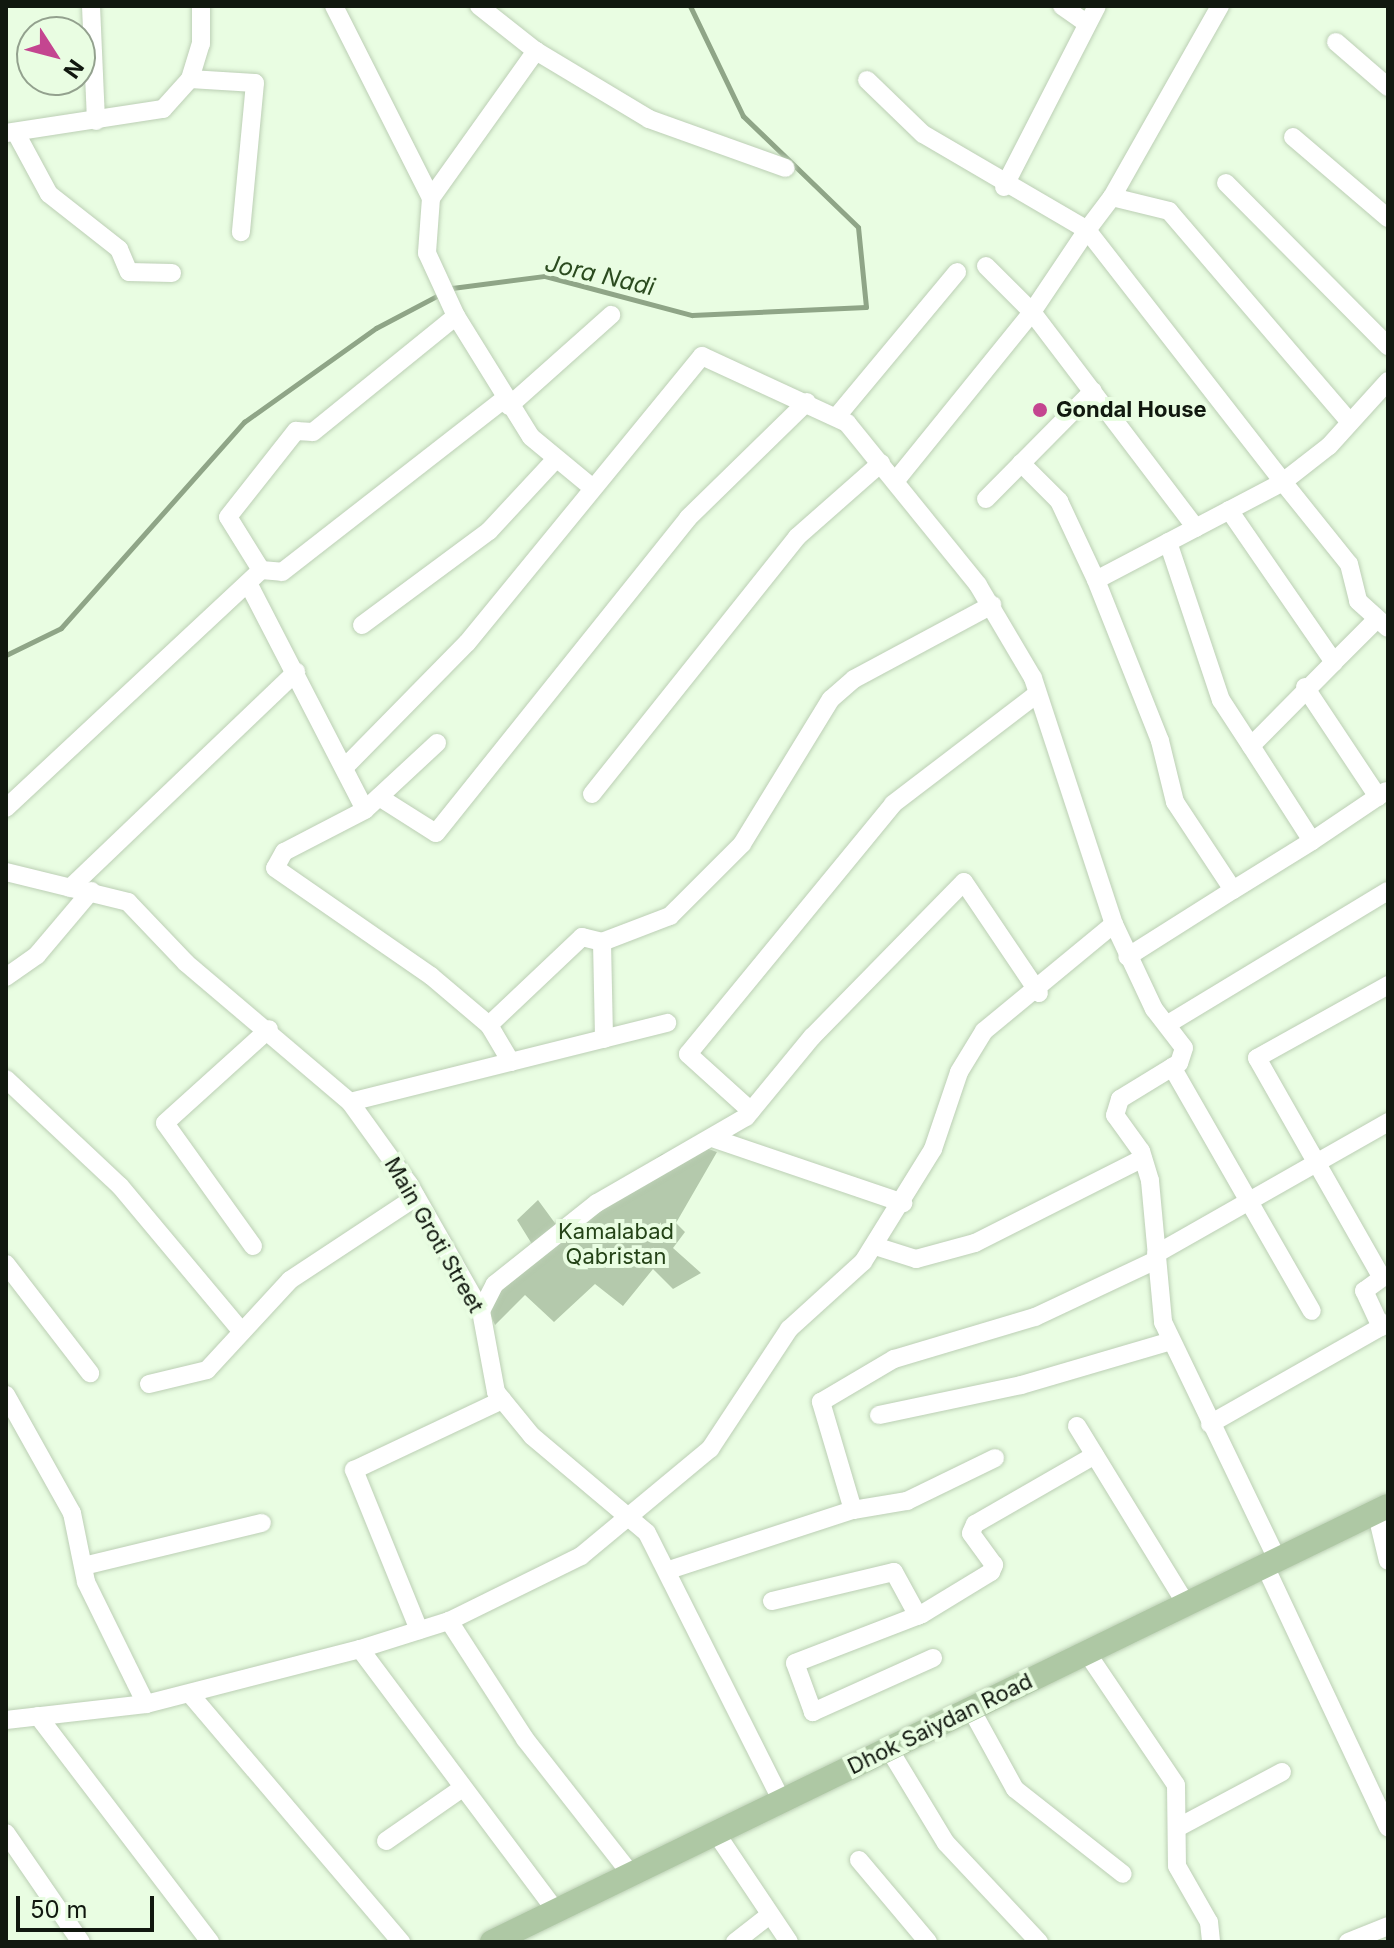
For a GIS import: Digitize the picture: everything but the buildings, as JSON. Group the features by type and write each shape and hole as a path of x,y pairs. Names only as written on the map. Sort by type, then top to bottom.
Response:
{"main road":[{"name":"Dhok Saiydan Road","path":"492,1942 1382,1508"}],"street":[{"path":"91,6 96,121"},
{"path":"172,273 129,272 119,249 49,194 11,133 163,109 190,79 201,44 201,6"},
{"path":"479,6 536,51 649,119 786,168"},
{"path":"1062,6 1086,23"},
{"path":"1004,187 1097,6"},
{"path":"897,479 1032,312 1112,197 1220,6"},
{"path":"341,9 431,198"},
{"path":"1336,42 1388,87"},
{"path":"536,51 431,198 425,224 434,270 456,316 507,402 556,459 589,485"},
{"path":"190,79 255,83 241,232"},
{"path":"867,80 923,134 1004,187 1087,230 1349,564 1358,601 1383,624 1305,687 1251,746"},
{"path":"1293,137 1388,218"},
{"path":"1226,183 1388,346"},
{"path":"1112,197 1169,211 1350,422"},
{"path":"986,266 1032,312 1196,528"},
{"path":"838,415 957,272"},
{"path":"6,808 255,577 282,572 507,402 611,315"},
{"path":"365,810 296,672 228,517 296,431 313,432 456,316"},
{"path":"345,767 467,643 589,485 702,356 838,415 897,479 992,605 1037,694 1127,957 1184,1048 1172,1067 1114,1106 1143,1158 1171,1341 1388,1827"},
{"path":"1096,580 1283,482 1350,422 1388,381"},
{"path":"986,499 1093,391"},
{"path":"379,797 436,833 688,518 807,402"},
{"path":"362,625 489,531 556,459"},
{"path":"592,794 797,537 881,463"},
{"path":"1021,463 1059,501 1096,580 1160,741 1175,802 1233,890"},
{"path":"1229,510 1334,662"},
{"path":"1168,542 1221,700 1312,841"},
{"path":"489,1025 582,937 602,942 670,916 709,881 742,844 831,699 854,679 992,605"},
{"path":"70,888 296,672"},
{"path":"1127,957 1383,793 1305,687"},
{"path":"751,1111 688,1054 893,804 1037,694"},
{"path":"437,743 365,810 284,852 275,868 489,1025 511,1062"},
{"name":"Main Groti Street","path":"6,872 128,902 186,963 269,1029 350,1102 416,1197 481,1311 489,1369 502,1400 532,1436 633,1518 669,1570 782,1801"},
{"path":"481,1311 495,1284 597,1203 715,1139 751,1111 964,882 1039,993"},
{"path":"6,977 37,955 91,891"},
{"path":"1168,1024 1388,891"},
{"path":"6,1720 146,1704 360,1649 449,1621 534,1584 633,1518 710,1449 789,1329 875,1246 933,1149 974,1043 1039,993 1114,924"},
{"path":"602,942 604,1039"},
{"path":"1210,1424 1384,1325 1364,1291 1382,1278 1257,1058 1388,985"},
{"path":"350,1102 667,1023"},
{"path":"253,1246 165,1123 269,1029"},
{"path":"1172,1067 1312,1311"},
{"path":"6,1079 120,1186 242,1332"},
{"path":"853,1510 821,1402 894,1359 1035,1317 1156,1257 1314,1161 1388,1122"},
{"path":"715,1139 903,1203"},
{"path":"875,1246 916,1259 975,1243 1143,1158"},
{"path":"149,1384 207,1370 290,1280 416,1197"},
{"path":"6,1264 90,1373"},
{"path":"879,1415 1021,1385 1171,1341"},
{"path":"6,1395 72,1513 84,1566 106,1633 146,1704"},
{"path":"419,1630 354,1470 502,1400"},
{"path":"1077,1426 1186,1604"},
{"path":"933,1658 813,1712 795,1663 918,1616 994,1569 971,1533 975,1524 1095,1455"},
{"path":"669,1570 853,1510 907,1501 995,1458"},
{"path":"1382,1508 1388,1561"},
{"path":"84,1566 262,1523"},
{"path":"772,1601 894,1572 918,1616"},
{"path":"449,1621 525,1739 630,1873"},
{"path":"360,1649 461,1789 556,1911"},
{"path":"1087,1653 1176,1785 1177,1866 1209,1922 1211,1942"},
{"path":"190,1694 401,1942"},
{"path":"971,1709 1015,1789 1123,1874"},
{"path":"38,1716 210,1942"},
{"path":"889,1749 946,1843 1039,1942"},
{"path":"1177,1828 1282,1772"},
{"path":"386,1841 461,1789"},
{"path":"6,1833 81,1942"},
{"path":"716,1833 766,1918 789,1942"},
{"path":"859,1860 928,1942"},
{"path":"735,1942 766,1918"},
{"path":"1348,1942 1388,1926"}],"green space":[{"name":"Kamalabad Qabristan","path":"703,1147 717,1152 676,1223 685,1232 673,1248 701,1273 673,1289 653,1269 623,1306 595,1284 554,1322 525,1295 495,1325 485,1303 535,1249 517,1220 538,1200 560,1230 662,1154"}],"waterway":[{"name":"Jora Nadi","path":"6,655 61,628 244,422 376,328 452,288 545,276 692,315 866,307 858,227 743,116 690,6"}],"place":[{"name":"Gondal House","path":"1040,410"}]}
